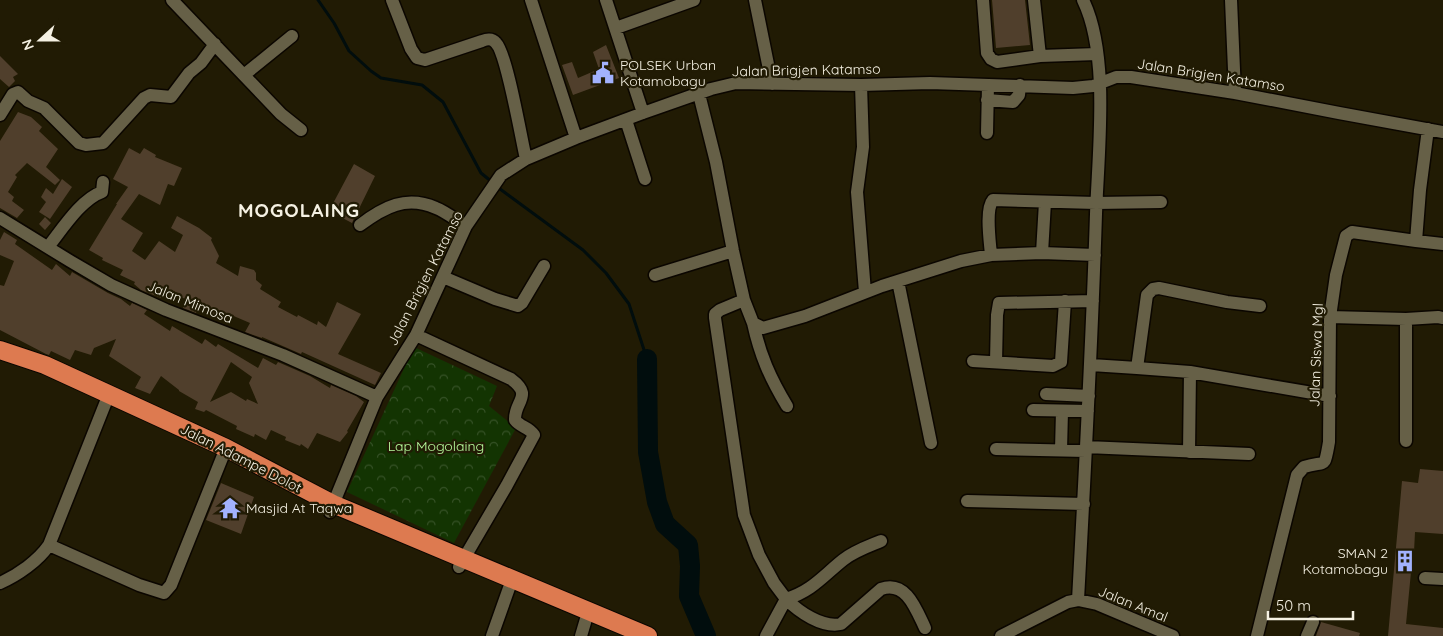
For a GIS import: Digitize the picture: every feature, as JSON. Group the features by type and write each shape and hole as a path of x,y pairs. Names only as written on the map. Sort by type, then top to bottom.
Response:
{"highway":[{"name":"Jalan Adampe Dolot","path":"0,350 45,365 107,398 225,452 332,508 461,563 648,636"},
{"name":"Jalan Adampe Dolot","path":"0,359 107,398"},
{"name":"Jalan Adampe Dolot","path":"461,563 510,588 626,636"}],"street":[{"path":"172,0 281,114 302,130"},
{"path":"392,0 410,49 417,58 425,60 482,41 491,39 494,41 501,50 506,68 526,158"},
{"path":"531,0 576,138"},
{"path":"606,0 643,113"},
{"path":"616,28 694,0"},
{"path":"755,0 772,84"},
{"path":"983,0 987,52 991,59 997,62 1040,56 1096,54"},
{"path":"1034,0 1040,56"},
{"path":"1078,600 1091,365 1101,83 1090,18 1083,0"},
{"path":"1231,0 1235,93"},
{"path":"244,76 292,36"},
{"path":"0,115 13,94 18,92 28,101 44,108 79,143 103,143 144,98 150,96 171,97 215,44"},
{"name":"Jalan Brigjen Katamso","path":"332,508 377,397 416,335 466,226 501,175 526,158 643,113 699,94 736,83 930,83 1073,88 1093,86 1116,77 1123,77 1235,93 1443,132"},
{"path":"862,84 863,147 857,192 864,292"},
{"path":"987,133 988,85"},
{"path":"987,100 1013,102 1019,95 1020,86"},
{"path":"699,94 716,162 744,300 771,380 788,406"},
{"path":"626,120 645,179"},
{"path":"1428,129 1416,241 1443,244"},
{"path":"48,247 86,201 95,194 102,192 102,182"},
{"path":"991,254 989,211 991,201 993,200 1096,203 1161,202"},
{"path":"360,225 376,213 394,204 415,202 436,208 466,226"},
{"path":"1042,253 1045,202"},
{"name":"Jalan Mimosa","path":"0,218 111,284 166,310 283,356 377,397"},
{"name":"Jalan Siswa Mgl","path":"1256,636 1297,475 1304,467 1323,464 1326,459 1329,442 1330,317 1336,275 1348,234 1352,232 1416,241"},
{"path":"655,275 733,251"},
{"path":"753,323 763,328 783,323 864,292 951,263 991,254 1095,255"},
{"path":"443,277 494,299 518,306 522,303 544,266"},
{"path":"898,281 931,443"},
{"path":"1137,368 1147,295 1153,289 1159,288 1227,302 1260,306"},
{"path":"744,300 716,312 716,329 744,515 759,555 774,583 796,609 827,624 834,625 841,624 881,589 888,586 897,588 906,594 925,628"},
{"path":"973,361 1053,366 1061,362 1064,301"},
{"path":"996,362 999,303 1093,301"},
{"path":"1330,317 1443,318"},
{"path":"1406,319 1406,441"},
{"path":"416,335 511,379 519,385 522,399 515,415 515,420 530,429 534,435 461,563"},
{"path":"1091,365 1190,372 1330,396"},
{"path":"1190,372 1190,452"},
{"path":"1046,394 1089,396"},
{"path":"0,583 35,560 44,553 49,545 107,398"},
{"path":"1033,410 1088,411"},
{"path":"1062,411 1062,450"},
{"path":"996,449 1086,449 1249,454"},
{"path":"49,545 139,585 164,593 171,585 225,452"},
{"path":"967,501 1084,504"},
{"path":"766,636 786,599 808,590 854,552 881,541"},
{"path":"1425,578 1443,579"},
{"path":"492,636 510,588"},
{"name":"Jalan Amal","path":"1001,636 1022,632 1068,602 1078,600 1097,604 1173,636"},
{"path":"580,636 586,619"},
{"path":"1307,636 1312,622"}],"green space":[{"name":"Lap Mogolaing","path":"414,347 497,386 489,406 516,428 454,543 347,492"}],"building":[{"path":"992,0 1025,0 1030,45 996,48"},
{"name":"POLSEK Urban Kotamobagu","path":"606,45 619,78 573,95 562,65 572,62 578,78 599,69 593,52"},
{"path":"0,56 18,74 13,77 15,81 9,87 0,79"},
{"path":"18,112 31,117 42,127 39,131 58,149 46,167 60,180 55,185 27,163 15,175 17,177 8,192 14,197 12,201 24,210 17,218 0,208 0,141"},
{"path":"129,148 140,154 144,148 156,155 155,157 182,168 174,186 168,184 160,205 139,194 121,219 143,233 132,251 145,260 159,241 175,252 183,235 171,228 177,216 199,228 212,238 211,240 219,256 216,263 238,276 240,266 254,270 256,280 262,285 260,289 281,302 278,307 317,325 318,321 326,327 337,302 361,314 338,354 381,373 375,385 302,352 301,354 262,337 245,332 250,323 222,311 219,318 200,305 196,313 183,308 186,299 164,292 161,298 141,290 134,284 135,282 120,275 123,270 102,260 103,258 89,250 128,187 113,179"},
{"path":"354,164 375,176 352,223 329,211"},
{"path":"62,179 72,187 50,219 39,212 46,202 41,197 46,188 53,194"},
{"path":"45,217 51,223 45,230 39,224"},
{"path":"4,232 17,240 15,244 52,270 56,264 70,276 72,272 130,306 132,303 147,310 144,314 170,331 172,326 202,344 205,339 216,347 218,344 258,368 263,358 276,365 278,362 310,376 330,388 331,385 356,396 364,402 348,432 340,442 317,433 308,449 301,444 300,446 285,440 286,437 271,430 266,440 255,434 254,437 236,429 237,426 206,410 204,412 195,409 198,402 179,391 161,376 150,394 135,388 141,377 109,356 116,339 94,348 91,355 75,350 70,360 51,351 49,355 46,354 0,330 0,285 4,286 14,261 0,255 0,240","holes":["231,362 252,377 249,383 258,404 247,399 246,401 231,392 210,402"]},
{"name":"SMAN 2 Kotamobagu","path":"1420,469 1443,471 1443,534 1415,532 1413,572 1411,572 1406,624 1443,628 1443,636 1388,636 1402,481 1418,483"},
{"name":"Masjid At Taqwa","path":"221,483 254,497 241,534 206,520"},
{"path":"1321,622 1360,633 1359,636 1316,636"}],"waterway":[{"path":"318,0 334,23 349,51 371,71 381,78 422,85 443,102 481,173 492,182"},
{"path":"496,186 583,250 606,273 629,304 647,359"},
{"path":"647,359 648,452 657,502 665,524 688,545 690,566 689,596 706,636"}],"place":[{"name":"POLSEK Urban Kotamobagu","path":"603,73"},
{"name":"Masjid At Taqwa","path":"230,508"},
{"name":"SMAN 2 Kotamobagu","path":"1405,561"}],"district":[{"name":"MOGOLAING","path":"299,210"}]}
